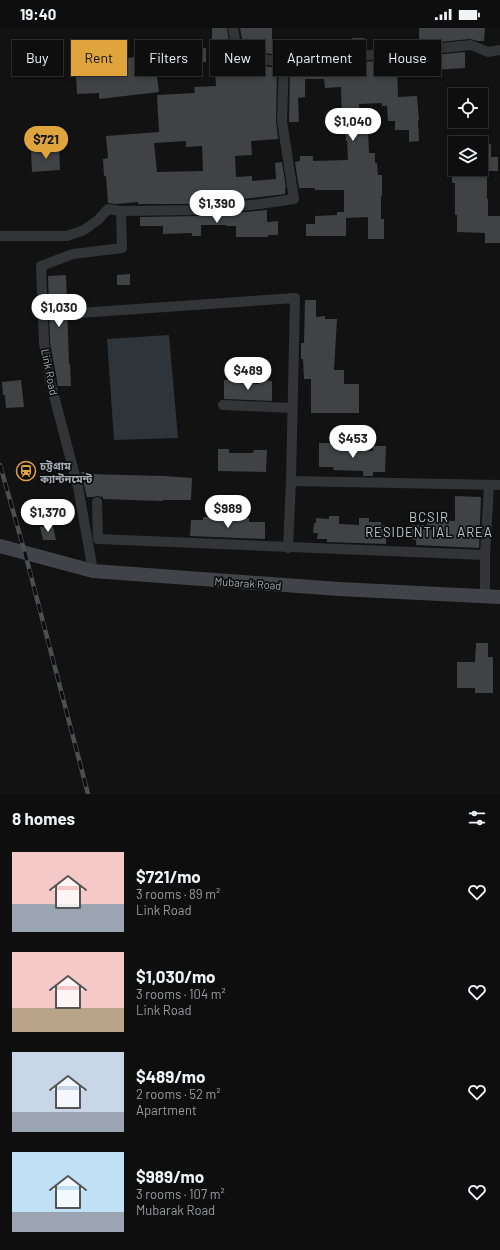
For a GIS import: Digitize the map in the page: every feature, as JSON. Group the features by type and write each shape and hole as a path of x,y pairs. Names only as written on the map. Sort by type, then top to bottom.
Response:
{"street":[{"path":"233,28 238,56 273,61"},
{"path":"366,56 471,45 488,52 500,50"},
{"path":"0,236 67,236 84,230 98,220 108,209 122,211 200,210 294,199 282,121 284,76"},
{"name":"Link Road","path":"94,571 78,487 50,381 44,344 41,266 73,254 122,248 122,211"},
{"path":"79,313 295,298 288,548"},
{"path":"223,405 292,408"},
{"path":"291,481 500,486"},
{"path":"485,596 485,555 489,485"},
{"path":"97,502 98,539 485,555"},
{"name":"Mubarak Road","path":"0,546 94,571 339,589 500,597"}],"shaded area":[{"path":"169,335 178,438 114,440 107,339"}],"building":[{"path":"212,28 227,28 229,40 212,40"},
{"path":"240,28 272,28 273,54 265,53 265,40 242,40"},
{"path":"419,28 485,28 484,41 470,39 441,42 441,40 419,40"},
{"path":"352,38 364,38 364,40 352,40"},
{"path":"202,48 206,48 206,62 202,62"},
{"path":"465,52 465,68 441,70 441,54"},
{"path":"135,57 135,76 157,76 159,92 99,99 99,93 77,94 76,76 127,76 127,58"},
{"path":"374,61 374,76 397,76 398,97 417,96 419,141 409,142 409,130 395,130 395,121 388,121 387,106 382,106 382,103 359,104 361,130 368,130 369,153 375,153 375,163 377,163 378,175 382,175 381,219 384,219 384,239 368,239 368,217 346,218 346,236 306,236 306,224 315,224 315,216 337,215 337,212 344,212 344,190 315,190 315,188 299,188 295,162 300,161 300,156 313,156 313,161 348,160 347,140 346,141 345,125 342,125 341,87 325,88 324,79 305,79 305,97 298,98 299,122 289,122 290,76 366,76 366,62"},
{"path":"265,66 273,67 273,76 277,76 276,121 278,139 251,141 252,155 235,156 236,177 252,176 252,181 276,179 275,163 282,162 286,188 285,194 200,204 138,204 138,202 116,204 108,203 103,159 108,158 106,136 159,132 157,95 195,93 194,87 216,86 215,76 265,76","holes":["186,141 186,147 202,146 203,171 157,172 154,143"]},
{"path":"488,144 491,144 491,157 498,157 498,171 488,171"},
{"path":"59,147 60,170 32,172 31,150"},
{"path":"452,176 487,176 488,216 500,216 500,243 485,243 485,233 457,232 457,215 455,215 455,183 452,183"},
{"path":"267,210 267,222 278,221 278,235 268,235 268,237 236,237 236,226 201,225 201,236 192,236 192,233 163,234 163,226 140,226 140,217 201,216"},
{"path":"130,274 130,285 117,285 117,275"},
{"path":"66,275 71,386 58,386 50,342 48,276"},
{"path":"305,300 316,300 316,317 325,316 325,319 337,319 334,370 344,370 344,384 359,384 359,413 311,413 311,379 304,379 303,359 301,359 301,343 304,343"},
{"path":"21,380 24,407 6,408 2,382"},
{"path":"224,380 237,380 237,383 259,384 259,380 272,381 272,401 224,399"},
{"path":"319,443 332,443 332,447 373,451 373,446 386,446 385,472 373,472 373,476 363,476 363,471 333,470 334,467 319,467"},
{"path":"218,449 229,449 229,453 253,453 254,450 267,450 266,472 218,471"},
{"path":"81,472 87,472 87,474 192,478 191,500 163,501 103,499 103,497 97,496 87,497"},
{"path":"455,496 481,497 479,548 416,545 416,540 411,539 412,525 427,525 427,520 455,521"},
{"path":"329,516 339,516 339,524 359,525 359,518 369,518 369,522 381,522 381,525 387,526 386,544 327,542 327,539 317,539 318,533 313,533 316,518 329,519"},
{"path":"203,517 215,517 215,520 239,520 239,518 249,518 249,522 265,522 265,539 190,536 191,520 203,520"},
{"path":"53,526 56,540 43,540 40,527"},
{"path":"476,643 488,643 488,657 493,657 493,693 475,693 475,688 457,688 457,662 475,662"}],"railway":[{"path":"0,465 25,553 88,794"}],"place":[{"name":"চট্টগ্রাম ক্যান্টনমেন্ট","path":"26,471"}],"district":[{"name":"BCSIR RESIDENTIAL AREA","path":"429,524"}]}
